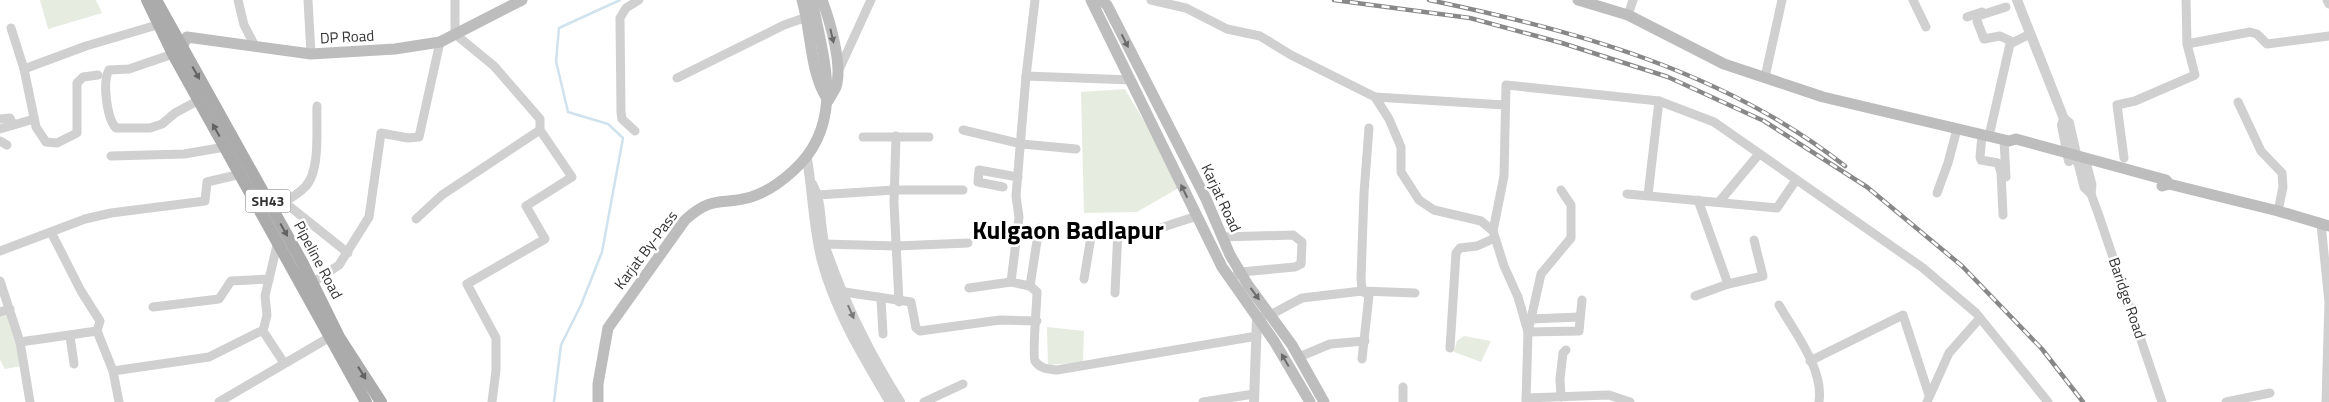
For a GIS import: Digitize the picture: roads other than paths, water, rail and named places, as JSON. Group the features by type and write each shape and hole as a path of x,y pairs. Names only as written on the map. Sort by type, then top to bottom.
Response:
{"main road":[{"name":"Pipeline Road","path":"147,0 157,25 180,46 199,100 366,402"},
{"name":"Pipeline Road","path":"156,0 312,282 339,337 381,402"},
{"name":"DP Road","path":"180,46 255,46 311,54 350,53 440,42 522,0"},
{"path":"802,0 820,88 828,101"},
{"path":"812,0 832,71"},
{"path":"822,0 833,39 832,71"},
{"name":"Karjat Road","path":"1091,0 1197,216 1230,278 1274,341 1310,402"},
{"name":"Karjat Road","path":"1100,0 1107,6 1206,199 1240,272 1299,357 1324,402"},
{"path":"1578,0 1628,15 1724,64 1823,97 2006,141 2016,139 2077,159 2166,180 2169,184 2278,211 2325,225"},
{"path":"157,25 173,32"},
{"name":"Karjat By-Pass","path":"598,402 598,384 608,328 685,220 698,208 716,201 750,197 771,188 807,159 811,154 826,114 832,71"}],"street":[{"path":"238,0 244,25 255,46"},
{"path":"308,0 311,54"},
{"path":"455,0 455,34 494,66 540,119 540,130 572,177 526,206 544,239 467,284 496,338 496,370 492,402"},
{"path":"635,131 622,119 620,112 620,18 626,8 639,0"},
{"path":"832,71 871,0"},
{"path":"1011,282 1019,217 1016,196 1022,144 1026,76 1035,0"},
{"path":"1151,0 1186,8 1227,29 1260,36 1292,55 1375,97 1505,105"},
{"path":"1628,15 1633,0"},
{"path":"1765,77 1782,0"},
{"path":"1913,0 1926,27"},
{"path":"1967,17 2013,0"},
{"path":"2018,0 2064,120 2062,125 2077,159"},
{"path":"2124,158 2117,105 2135,101 2195,75 2187,44 2186,0"},
{"path":"2327,0 2329,4"},
{"path":"2006,7 1978,16 1977,20 1984,39 2000,36 2013,42"},
{"path":"677,78 784,25 807,17"},
{"path":"24,69 86,46 157,25"},
{"path":"11,28 24,69 34,119 39,132 46,142 56,143 74,136 78,128 77,83 83,77 98,75"},
{"path":"2187,44 2250,32 2257,34 2267,44 2329,36"},
{"path":"1974,158 1983,135 2008,51 2013,42 2030,34"},
{"path":"312,282 331,271 348,253 369,217 381,133 414,138 419,137 440,42"},
{"path":"180,46 129,69 109,70 106,86 110,122 116,128 150,128 162,124 175,113 199,100"},
{"path":"1026,76 1131,80"},
{"path":"1528,332 1518,297 1504,266 1494,234 1504,176 1506,85 1659,101 1714,122 1923,268 1980,318 2048,402"},
{"path":"1375,97 1389,119 1401,147 1402,172 1419,200 1434,210 1481,221 1494,234"},
{"path":"1648,196 1659,101"},
{"path":"2238,102 2261,151 2282,173 2283,188 2278,211"},
{"path":"272,209 305,188 312,179 315,165 317,106"},
{"path":"0,119 10,118 13,125"},
{"path":"0,129 34,119"},
{"path":"1362,359 1365,341 1366,293 1361,278 1364,193 1370,128"},
{"path":"1937,193 1957,129"},
{"path":"416,219 442,195 540,130"},
{"path":"962,130 1022,144 1076,149"},
{"path":"1983,135 1980,157 1981,160 1998,163 2001,172 2006,218 2006,141"},
{"path":"896,136 894,190 899,302"},
{"path":"863,137 929,137"},
{"path":"111,156 184,154 225,147"},
{"path":"1719,202 1759,154"},
{"path":"807,159 816,235 852,339 890,402"},
{"name":"Baridge Road","path":"2077,159 2092,185 2091,194 2162,402"},
{"path":"1003,187 978,182 979,170 1018,177"},
{"path":"0,251 67,224 111,213 206,201 207,182 241,174"},
{"path":"1627,194 1777,208 1796,180"},
{"path":"811,183 818,195 824,244 836,292 900,402"},
{"path":"818,195 894,190 963,190"},
{"path":"1561,190 1571,204 1572,238 1541,274 1528,332 1526,400 1561,397 1582,399 1609,394 1630,402"},
{"path":"1698,200 1728,284"},
{"path":"284,202 348,253"},
{"path":"1084,278 1092,231 1098,229 1148,232 1197,216"},
{"path":"2325,225 2329,302 2326,402"},
{"path":"1030,286 1038,228"},
{"path":"1115,293 1118,230"},
{"path":"51,232 81,291 100,320 97,331 113,370 119,402"},
{"path":"1450,348 1456,253 1460,248 1477,246 1494,234"},
{"path":"1223,237 1294,235 1302,242 1301,264 1295,267 1240,272 1230,278"},
{"path":"1695,296 1728,284 1763,276 1754,240"},
{"path":"278,241 265,296 267,315 263,331 284,363"},
{"path":"824,244 896,246 968,243"},
{"path":"154,307 219,299 228,284 234,280 269,279"},
{"path":"0,281 20,342 30,402"},
{"path":"969,288 1011,282 1030,286 1037,292 1034,351 1035,361 1043,368 1057,370 1257,336"},
{"path":"836,292 912,303 916,328 920,332 1000,320 1037,321"},
{"path":"1366,293 1401,294"},
{"path":"1203,402 1254,398 1257,318 1270,314 1302,298 1366,293 1416,293"},
{"path":"881,299 883,334"},
{"path":"1528,332 1579,331 1582,300"},
{"path":"1779,305 1810,361 1821,391 1819,402"},
{"path":"0,312 10,309"},
{"path":"1810,361 1903,315 1928,398"},
{"path":"1531,319 1580,317"},
{"path":"1928,398 1949,353 1980,318"},
{"path":"20,342 97,331"},
{"path":"113,370 209,356 263,331"},
{"path":"70,336 74,364"},
{"path":"219,402 330,337"},
{"path":"1299,357 1330,344 1365,341"},
{"path":"1561,397 1562,359 1563,353 1566,350"},
{"path":"924,402 963,384"},
{"path":"1397,402 1400,389 1403,402"},
{"path":"2226,402 2270,393"}],"waterway":[{"path":"554,402 561,345 581,305 602,252 623,138 608,124 568,112 556,61 559,28 620,0"}],"railway":[{"path":"1334,0 1470,18 1562,43 1668,77 1764,121 1867,187 1962,266 2042,349 2083,402"},
{"path":"1429,0 1538,25 1647,59 1699,80 1750,105 1799,133 1845,166"}],"district":[{"name":"Kulgaon Badlapur","path":"1068,230"}]}
